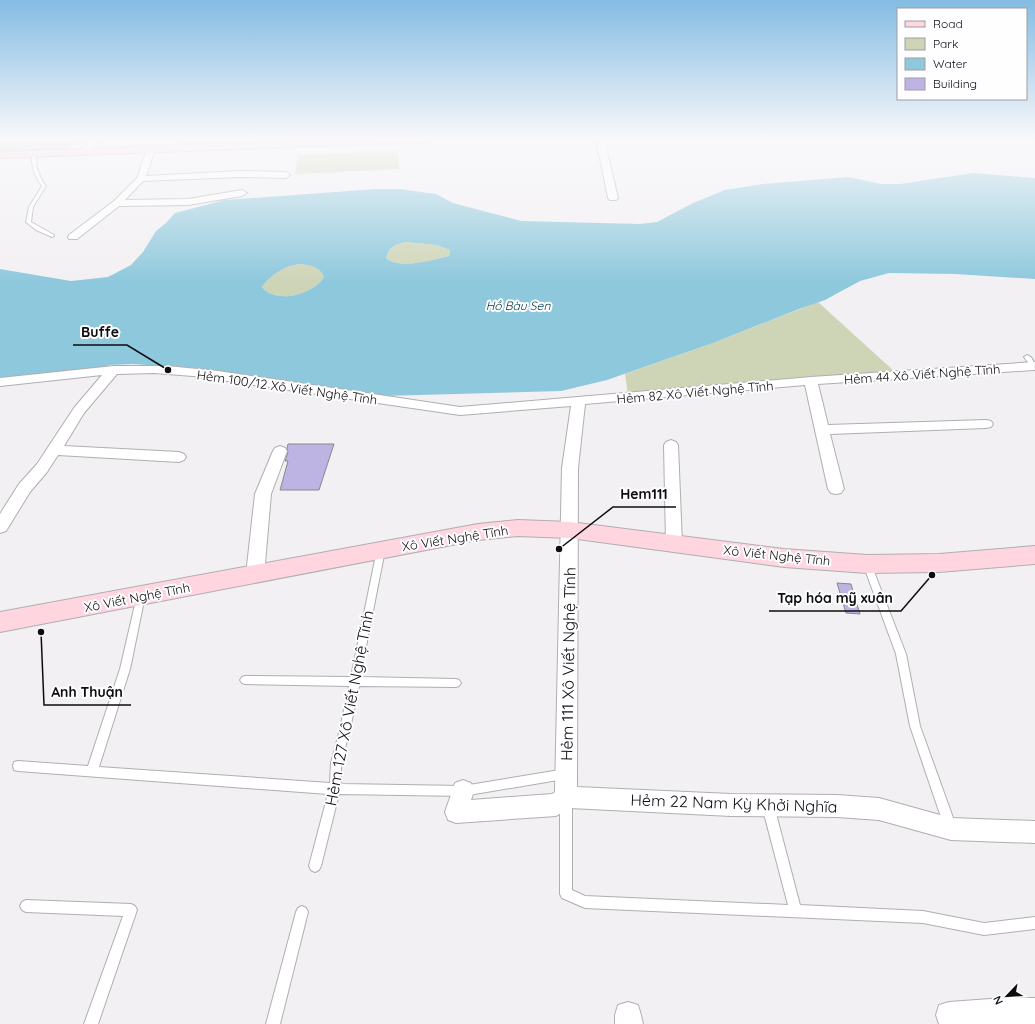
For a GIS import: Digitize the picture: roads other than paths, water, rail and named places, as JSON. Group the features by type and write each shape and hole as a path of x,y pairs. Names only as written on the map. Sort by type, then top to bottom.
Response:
{"street":[{"path":"73,237 117,203 133,187"},
{"path":"611,187 613,198"},
{"path":"117,203 181,203 242,193"},
{"name":"Hẻm 44 Xô Viết Nghệ Tĩnh","path":"811,382 1033,362"},
{"name":"Hẻm 100/12 Xô Viết Nghệ Tĩnh","path":"0,382 33,380 114,370 155,369 225,376 460,411"},
{"path":"0,527 24,488 42,468 79,411 114,370"},
{"path":"811,382 836,489"},
{"name":"Hẻm 82 Xô Viết Nghệ Tĩnh","path":"460,411 811,382"},
{"path":"570,530 570,468 576,415 579,402"},
{"path":"823,430 986,424"},
{"path":"671,445 674,544"},
{"path":"53,450 179,457"},
{"path":"255,575 263,494 280,451"},
{"name":"Xô Viết Nghệ Tĩnh","path":"0,622 478,532 518,528 570,530 784,558 867,564 939,563 1035,555"},
{"name":"Hẻm 111 Xô Viết Nghệ Tĩnh","path":"566,797 570,530"},
{"name":"Hẻm 22 Nam Kỳ Khởi Nghĩa","path":"463,791 456,812 556,805 566,797 731,805 837,806 879,809 951,829 1035,832"},
{"path":"949,1015 1004,1011 1035,1011"}],"lane":[{"path":"44,187 31,207 28,222 52,236"},
{"name":"Hẻm 127 Xô Viết Nghệ Tĩnh","path":"315,866 335,789 336,763 355,681 381,550"},
{"path":"867,564 901,654 915,726 951,829"},
{"path":"92,771 125,669 141,596"},
{"path":"245,680 456,683"},
{"path":"18,766 335,789 463,791 566,774"},
{"path":"566,797 566,894 585,902 923,917 984,929 1035,923"},
{"path":"768,805 796,912"},
{"path":"26,906 131,910 91,1024"},
{"path":"273,1024 302,912"}],"water":[{"name":"Hồ Bàu Sen","path":"745,187 1035,187 1035,279 955,274 889,273 860,281 825,300 713,343 607,380 561,391 382,396 349,392 256,376 193,368 133,364 110,365 86,372 0,378 0,269 71,281 108,277 131,265 143,252 156,231 175,213 225,200 376,189 399,189 436,194 453,203 521,221 640,224 657,222 693,203 725,190","holes":["406,242 437,245 450,250 449,256 425,262 408,264 392,262 386,258 389,251 393,247","301,264 312,266 320,271 324,277 319,283 304,292 285,296 276,295 268,292 262,287 269,278 290,266"]}],"place":[{"name":"Buffe","path":"168,370"},
{"name":"Hem111","path":"559,549"},
{"name":"Tạp hóa mỹ xuân","path":"932,575"},
{"name":"Anh Thuận","path":"41,632"}]}
